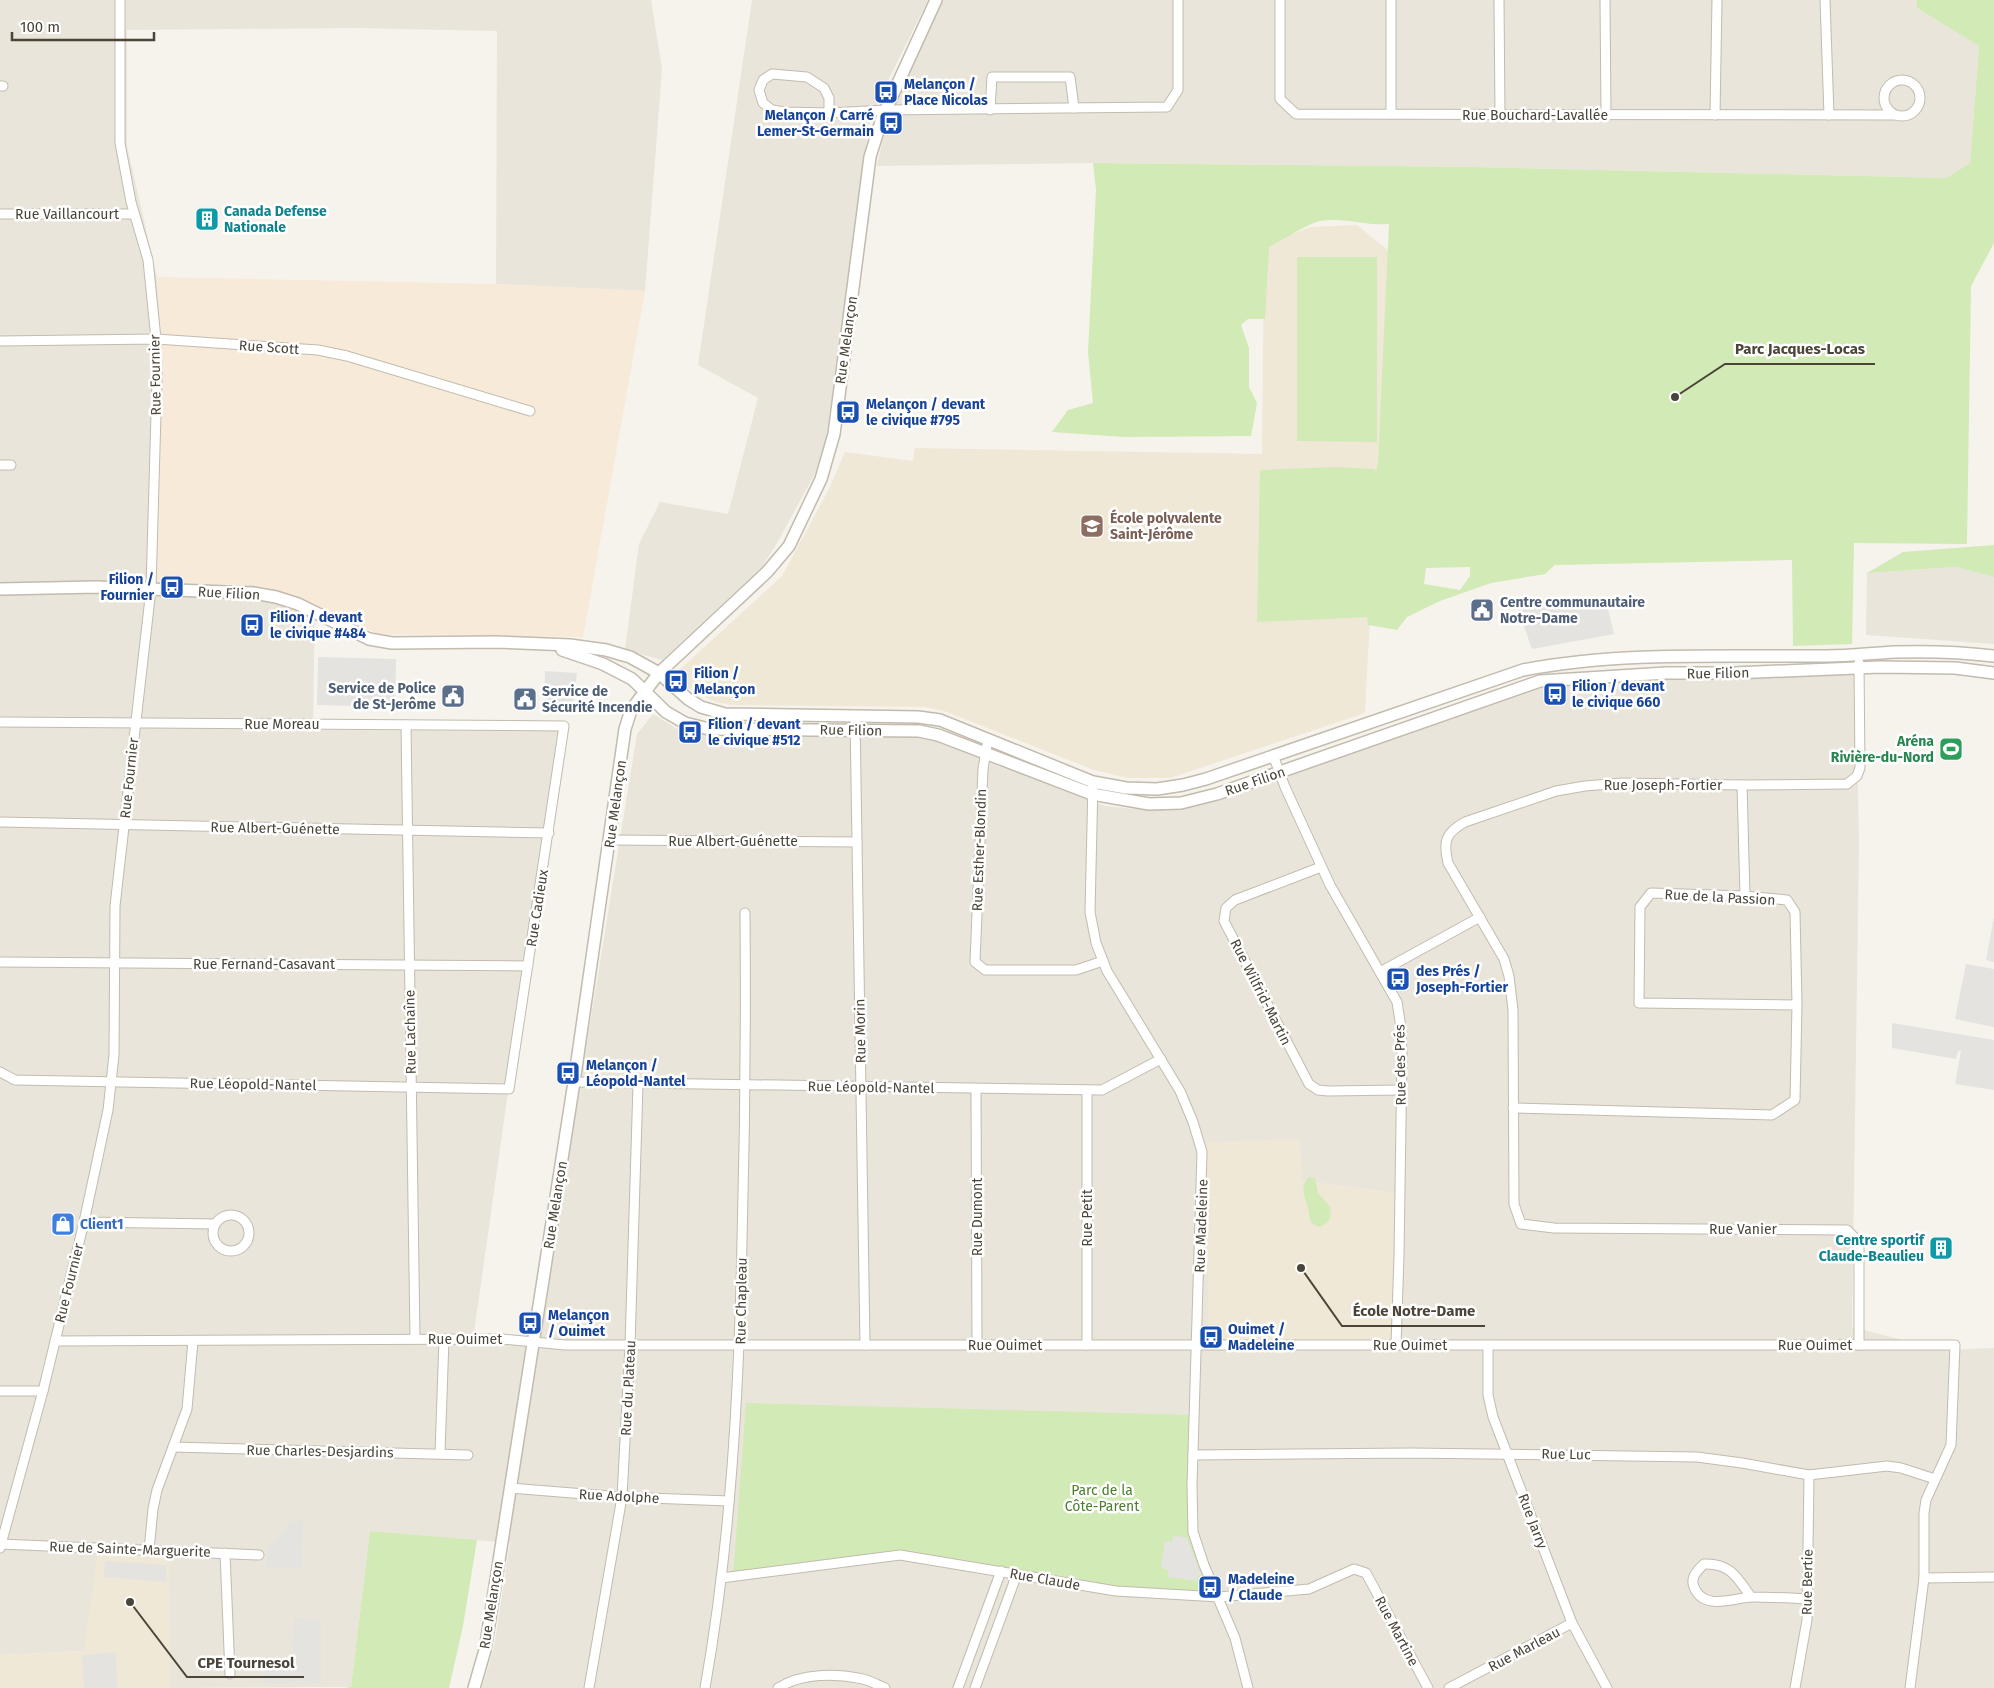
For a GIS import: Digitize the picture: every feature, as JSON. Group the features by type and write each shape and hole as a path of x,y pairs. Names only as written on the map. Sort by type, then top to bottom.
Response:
{"street":[{"name":"Rue Fournier","path":"0,1545 43,1391 84,1222 108,1110 114,1056 115,906 151,589 157,378 156,339 148,260 134,214 120,143 120,0"},
{"name":"Rue Melançon","path":"474,1688 485,1650 574,1082 625,729 631,710 659,673 767,572 789,546 821,478 834,434 870,158 886,110 936,0"},
{"path":"829,113 829,98 824,88 807,77 772,74 763,80 759,90 763,103 772,110 829,113 886,110 1168,107 1178,90 1178,0"},
{"name":"Rue Bouchard-Lavallée","path":"1280,0 1280,99 1296,114 1900,116 1911,114 1920,100 1917,89 1902,80 1890,84 1884,94 1885,107 1894,115"},
{"path":"1391,114 1392,0"},
{"path":"1499,0 1500,115"},
{"path":"1605,0 1606,115"},
{"path":"1715,115 1717,0"},
{"path":"1825,0 1829,116"},
{"path":"990,110 992,77 1070,78 1074,108"},
{"name":"Rue Vaillancourt","path":"0,214 134,214"},
{"name":"Rue Scott","path":"0,340 156,339 318,350 347,356 530,412"},
{"path":"0,465 11,465"},
{"name":"Rue Filion","path":"0,589 97,587 232,592 276,597 298,604 369,639 392,642 496,642 570,645 606,650 630,657 659,673 701,707 726,714 918,717 940,720 1093,782 1126,788 1183,786 1523,670 1537,667 1594,660 1668,657 1859,655 1954,651 1994,656"},
{"name":"Rue Filion","path":"538,644 574,653 603,664 632,679 666,712 685,723 709,729 919,731 938,735 1092,794 1149,804 1184,802 1217,794 1540,681 1666,673 1734,673 1858,668 1955,668 1994,674"},
{"name":"Rue Joseph-Fortier","path":"1521,1224 1514,1204 1513,1010 1509,976 1504,959 1448,863 1445,848 1447,836 1456,826 1465,822 1556,791 1585,786 1622,783 1847,784 1857,776 1860,768 1859,655"},
{"path":"1537,667 1540,681"},
{"name":"Rue Morin","path":"855,717 865,1345"},
{"name":"Rue Moreau","path":"0,722 564,726"},
{"name":"Rue Lachaîne","path":"406,725 415,1339"},
{"name":"Rue Cadieux","path":"509,1089 564,726"},
{"name":"Rue Esther-Blondin","path":"988,739 982,769 975,962 984,970 1076,970 1104,961"},
{"name":"Rue des Prés","path":"1273,755 1279,773 1330,885 1397,1002 1401,1028 1402,1090 1400,1256 1396,1345"},
{"name":"Rue Madeleine","path":"1093,782 1090,912 1096,943 1104,961 1180,1091 1193,1122 1202,1152 1193,1454 1193,1532 1204,1565 1235,1638 1248,1688"},
{"path":"1742,785 1745,896"},
{"path":"1183,786 1184,802"},
{"name":"Rue Albert-Guénette","path":"0,822 549,833"},
{"name":"Rue Albert-Guénette","path":"610,840 857,842"},
{"name":"Rue Wilfrid-Martin","path":"1321,867 1235,900 1226,908 1224,921 1308,1084 1318,1090 1328,1091 1402,1090"},
{"name":"Rue de la Passion","path":"1651,893 1745,896 1788,900 1795,912 1797,1005 1639,1003 1640,907 1651,893"},
{"name":"Rue Chapleau","path":"705,1688 715,1633 729,1501 740,1345 746,1086 745,913"},
{"path":"1380,972 1480,917"},
{"name":"Rue Fernand-Casavant","path":"0,962 528,966"},
{"path":"1513,1108 1772,1115 1795,1100 1797,1005"},
{"name":"Rue Léopold-Nantel","path":"574,1082 1102,1090 1161,1060"},
{"name":"Rue Léopold-Nantel","path":"0,1072 15,1080 509,1089"},
{"name":"Rue du Plateau","path":"590,1688 622,1497 630,1345 638,1084"},
{"name":"Rue Dumont","path":"976,1089 977,1345"},
{"name":"Rue Petit","path":"1087,1090 1087,1345"},
{"path":"84,1222 215,1224 224,1216 230,1215 241,1218 248,1228 247,1239 244,1244 235,1250 218,1246 213,1235 215,1224"},
{"name":"Rue Vanier","path":"1521,1224 1554,1228 1847,1230 1856,1240 1859,1248 1859,1345"},
{"path":"440,1453 444,1339"},
{"name":"Rue Ouimet","path":"55,1341 502,1339 565,1345 1954,1345 1951,1446 1948,1456 1935,1479"},
{"path":"149,1550 157,1490 187,1409 193,1341"},
{"name":"Rue Jarry","path":"1488,1345 1488,1395 1493,1417 1572,1623 1607,1688"},
{"path":"0,1391 43,1391"},
{"name":"Rue Charles-Desjardins","path":"173,1448 468,1455"},
{"name":"Rue Luc","path":"1193,1454 1508,1454 1696,1457 1808,1475 1887,1466 1901,1468 1935,1479"},
{"name":"Rue Bertie","path":"1795,1688 1807,1620 1808,1475"},
{"path":"1910,1688 1924,1578 1924,1513 1926,1500 1935,1479"},
{"name":"Rue Adolphe","path":"510,1488 622,1497 729,1501"},
{"name":"Rue de Sainte-Marguerite","path":"0,1545 260,1555"},
{"path":"224,1553 230,1674"},
{"name":"Rue Claude","path":"721,1578 900,1555 1116,1591 1219,1597 1309,1589 1354,1569 1366,1573"},
{"path":"1751,1597 1728,1568 1715,1564 1704,1564 1696,1571 1693,1578 1694,1588 1709,1601 1728,1602 1751,1597 1807,1599"},
{"path":"958,1688 1001,1571"},
{"name":"Rue Martine","path":"1366,1573 1428,1688"},
{"path":"975,1688 1017,1574"},
{"path":"1924,1578 1994,1577"},
{"name":"Rue Marleau","path":"1449,1688 1572,1623"},
{"path":"778,1688 786,1683 825,1675 864,1679 885,1688"}],"shaded area":[{"path":"0,0 651,0 662,69 645,291 496,284 497,31 355,28 127,30 127,146 157,277 163,363 156,584 254,585 315,605 313,730 559,731 474,1333 539,1338 637,734 653,714 679,730 720,737 918,737 938,741 990,763 1105,806 1135,809 1184,809 1298,771 1518,691 1566,679 1856,673 1859,844 1852,1327 1942,1350 1994,1348 1994,1688 482,1688 494,1647 510,1543 370,1531 351,1687 169,1688 168,1556 98,1554 85,1651 0,1655","holes":["1302,1181 1396,1193 1208,1342"]},
{"path":"752,0 928,0 879,99 869,126 825,446 813,477 776,545 761,568 662,660 625,650 639,544 660,502 728,514 758,398 698,365"},
{"path":"938,0 1916,0 1917,8 1979,46 1970,163 1946,178 1474,167 1093,163 877,166 890,108"},
{"name":"École polyvalente Saint-Jérôme","path":"1357,225 1389,251 1365,713 1170,778 1128,778 1094,770 944,711 924,707 732,705 715,702 679,681 677,672 782,576 828,491 845,452 913,461 915,448 1262,454 1264,244 1311,227"},
{"path":"157,277 496,284 645,291 583,637 378,634 315,605 254,585 156,584 163,363"},
{"path":"1956,567 1994,577 1994,644 1866,635 1867,573"},
{"path":"1514,598 1606,601 1614,634 1532,649"},
{"path":"318,657 396,659 395,707 317,705"},
{"path":"545,671 577,673 572,710 544,709"},
{"path":"1994,917 1994,962 1986,960"},
{"path":"1966,964 1994,969 1994,1027 1955,1019"},
{"path":"1892,1023 1994,1040 1994,1090 1955,1084 1961,1051 1958,1051 1956,1059 1892,1048"},
{"path":"1300,1139 1302,1181 1396,1193 1392,1345 1208,1343 1207,1142"},
{"path":"303,1520 301,1568 266,1568 268,1549 292,1521"},
{"path":"1173,1535 1187,1538 1201,1575 1197,1577 1197,1581 1168,1577 1168,1570 1161,1568 1165,1541 1172,1542"},
{"path":"98,1553 169,1556 170,1688 0,1688 0,1655 84,1651"},
{"path":"105,1561 167,1565 166,1582 104,1577"},
{"path":"294,1618 321,1619 321,1683 264,1683 264,1670 292,1670"},
{"path":"116,1652 117,1688 84,1688 82,1655"}],"green space":[{"path":"1916,0 1994,0 1994,243 1971,286 1967,544 1854,543 1852,644 1793,646 1792,560 1555,565 1545,574 1491,583 1440,601 1407,617 1397,630 1368,625 1367,617 1257,622 1260,470 1336,467 1375,469 1376,472 1389,224 1338,220 1320,221 1269,247 1265,319 1248,319 1241,325 1249,348 1249,387 1257,403 1251,436 1124,437 1052,432 1068,410 1093,403 1088,352 1096,190 1093,163 1474,167 1946,178 1970,163 1979,46 1917,8","holes":["1470,567 1470,576 1460,590 1424,584 1426,568"]},
{"path":"1297,257 1377,257 1377,442 1297,441"},
{"path":"1994,545 1994,577 1956,567 1867,573 1903,552"},
{"path":"1309,1177 1315,1178 1318,1193 1330,1207 1330,1219 1320,1227 1312,1224 1304,1196 1304,1184"},
{"name":"Parc de la Côte-Parent","path":"746,1403 1191,1415 1189,1533 1219,1596 1025,1578 888,1556 733,1576"},
{"path":"370,1531 477,1540 463,1626 449,1688 344,1688 351,1687"}],"place":[{"name":"Melançon / Place Nicolas","path":"886,92"},
{"name":"Melançon / Carré Lemer-St-Germain","path":"891,123"},
{"name":"Canada Defense Nationale","path":"207,219"},
{"name":"Parc Jacques-Locas","path":"1675,397"},
{"name":"Melançon / devant le civique #795","path":"848,412"},
{"name":"École polyvalente Saint-Jérôme","path":"1092,526"},
{"name":"Filion / Fournier","path":"172,587"},
{"name":"Centre communautaire Notre-Dame","path":"1482,610"},
{"name":"Filion / devant le civique #484","path":"252,625"},
{"name":"Filion / Melançon","path":"676,681"},
{"name":"Filion / devant le civique 660","path":"1555,694"},
{"name":"Service de Police de St-Jerôme","path":"453,696"},
{"name":"Service de Sécurité Incendie","path":"525,699"},
{"name":"Filion / devant le civique #512","path":"690,732"},
{"name":"Aréna Rivière-du-Nord","path":"1951,749"},
{"name":"des Prés / Joseph-Fortier","path":"1398,979"},
{"name":"Melançon / Léopold-Nantel","path":"568,1073"},
{"name":"Client1","path":"63,1224"},
{"name":"Centre sportif Claude-Beaulieu","path":"1941,1248"},
{"name":"École Notre-Dame","path":"1301,1268"},
{"name":"Melançon / Ouimet","path":"530,1323"},
{"name":"Ouimet / Madeleine","path":"1211,1337"},
{"name":"Madeleine / Claude","path":"1210,1587"},
{"name":"CPE Tournesol","path":"130,1602"}]}
